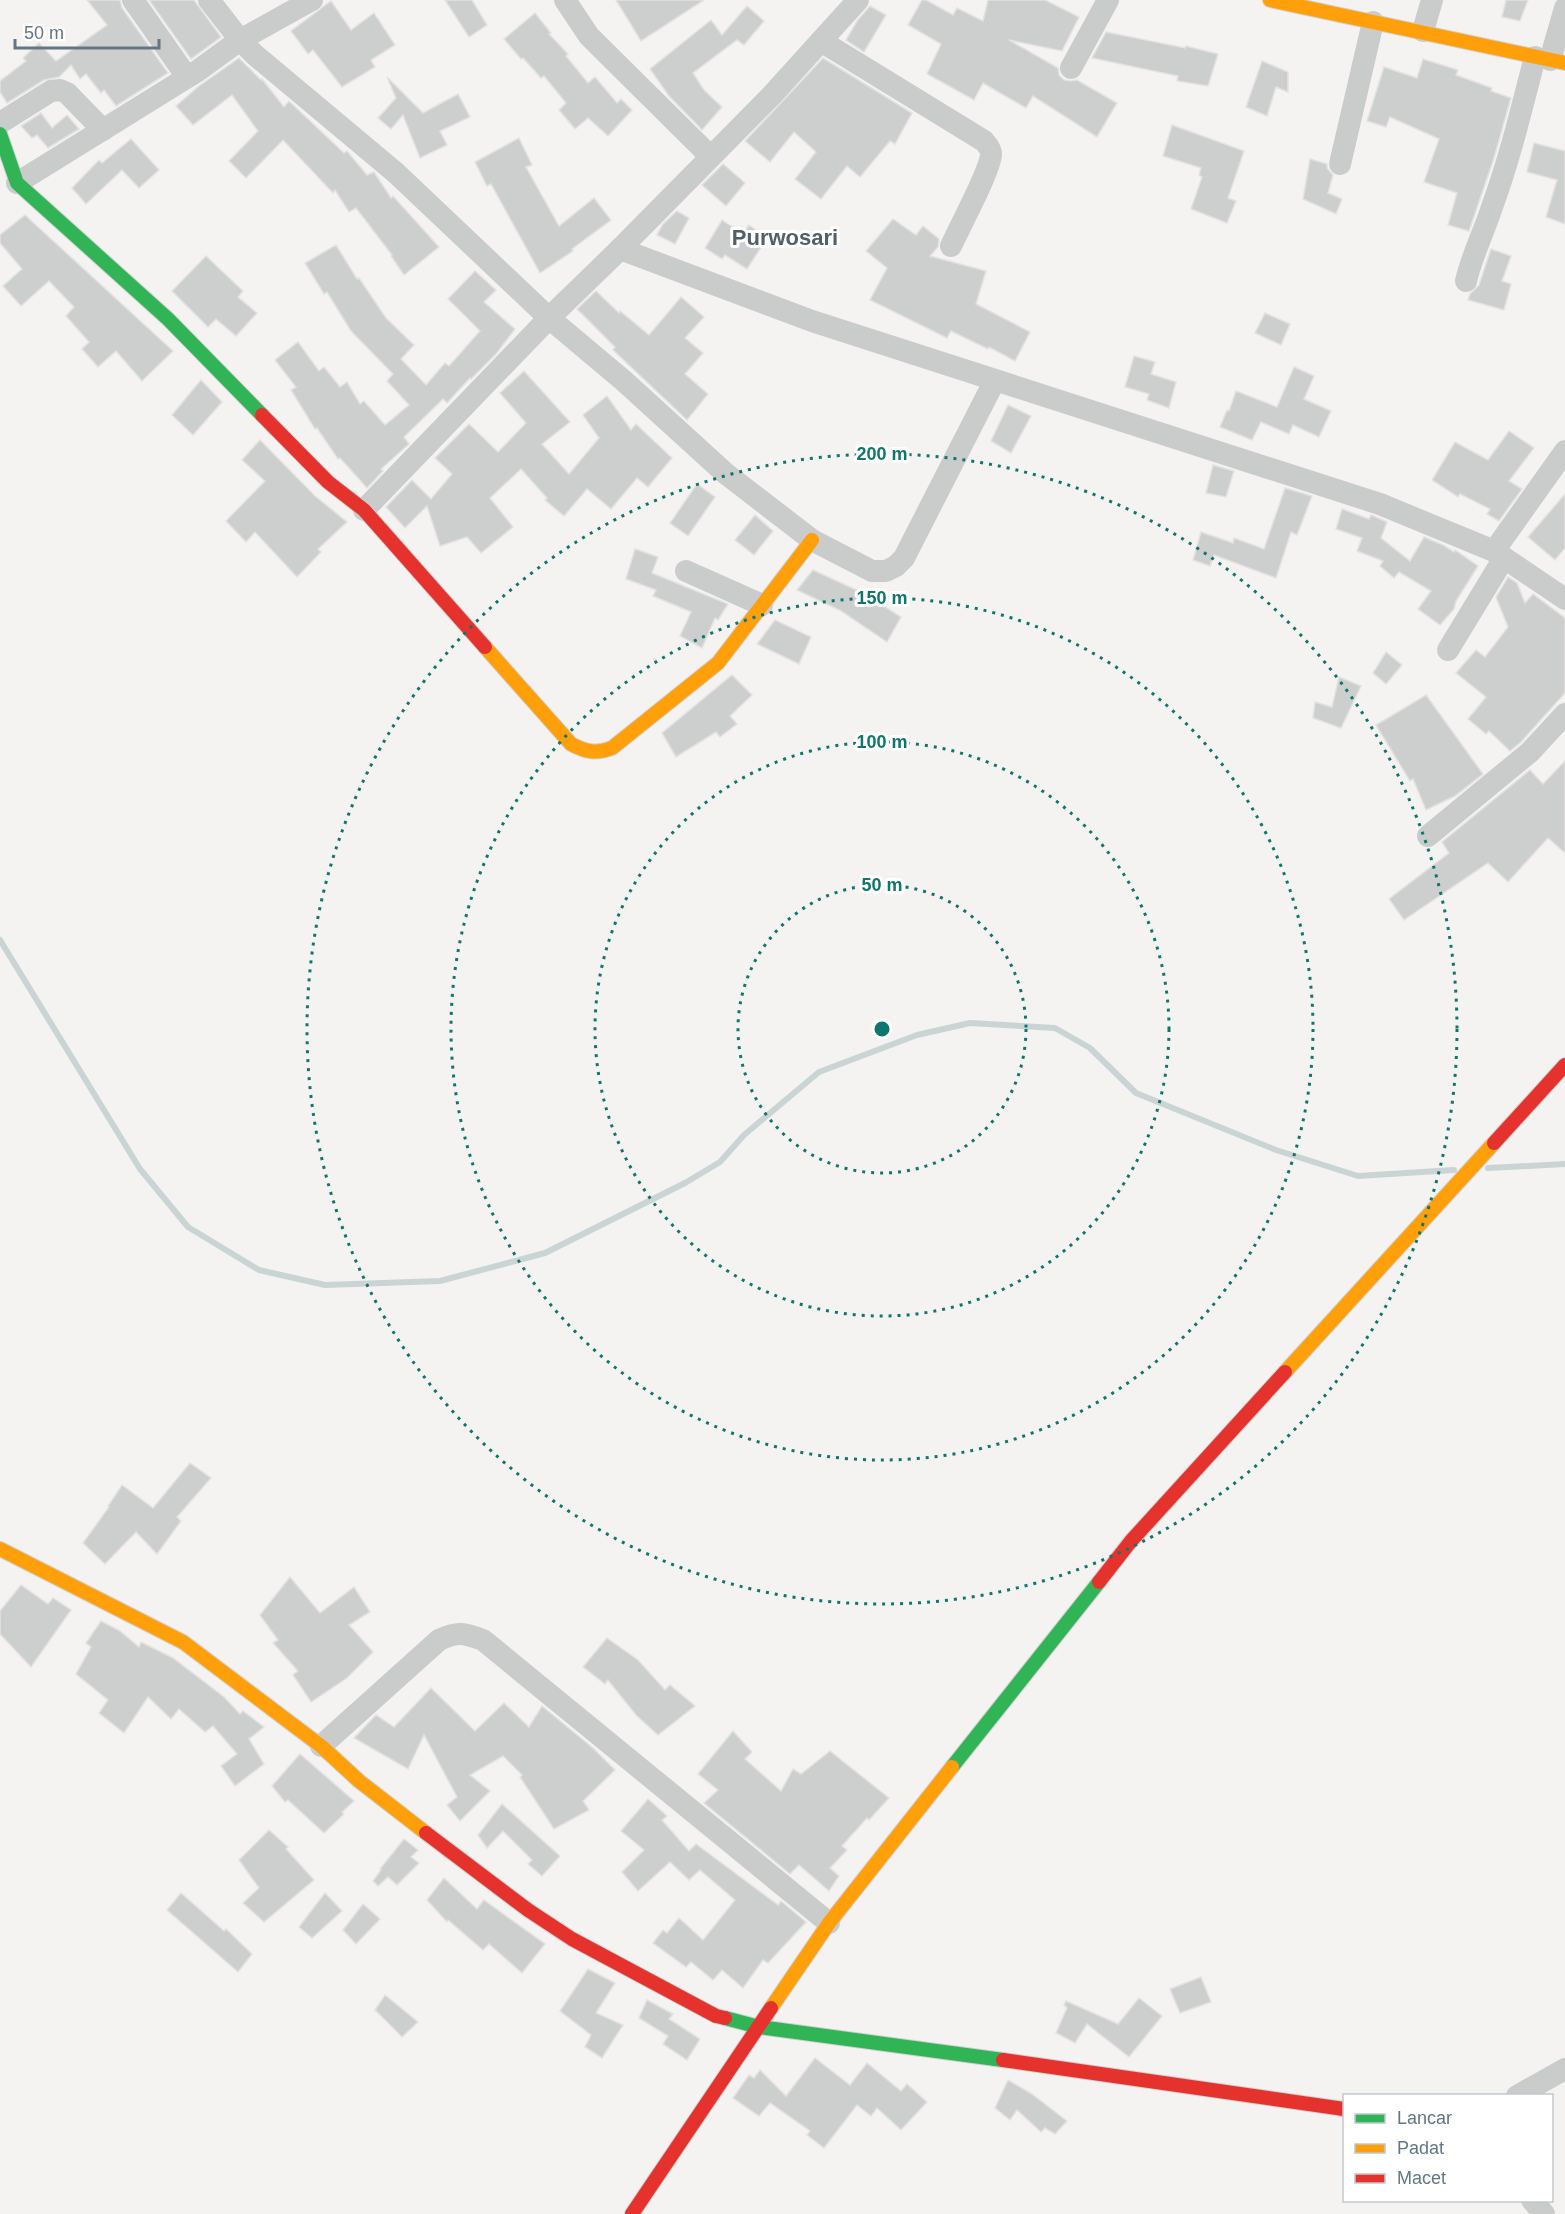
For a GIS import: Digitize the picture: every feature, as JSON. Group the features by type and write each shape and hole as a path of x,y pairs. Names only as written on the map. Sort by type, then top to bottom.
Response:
{"street":[{"path":"133,0 187,77"},
{"path":"209,0 240,40 267,66 396,173 549,318 624,381 725,473 812,540 872,571 886,571 896,566 904,558 995,380"},
{"path":"17,183 187,77 240,40 312,0"},
{"path":"565,0 590,36 710,156"},
{"path":"364,510 549,318 772,95 858,0"},
{"path":"1071,68 1108,0"},
{"path":"1270,0 1550,60"},
{"path":"1423,31 1432,0"},
{"path":"1466,281 1471,260 1492,208 1508,157 1550,60 1565,8"},
{"path":"1340,164 1373,22"},
{"path":"821,41 984,141 990,149 991,155 986,171 951,246"},
{"path":"0,123 51,91 60,90 67,93 103,130"},
{"path":"0,134 17,183 168,319 306,461 328,482 364,510 571,744 585,753 598,753 612,748 718,663 812,540"},
{"path":"620,249 812,321 1380,504 1499,554 1565,599"},
{"path":"1448,650 1499,554 1565,451"},
{"path":"686,571 762,605"},
{"path":"1428,836 1530,752 1565,714"},
{"path":"632,2214 829,1923 1131,1541 1565,1065"},
{"path":"0,1549 183,1642 321,1746 359,1780 447,1850 528,1910 572,1939 716,2016 759,2027 1131,2076 1343,2109"},
{"path":"321,1746 439,1640 452,1634 467,1634 483,1640 829,1923"},
{"path":"1521,2094 1565,2069"},
{"path":"1534,2202 1544,2214"}],"building":[{"path":"87,0 120,0 122,8 168,73 116,106 104,90 101,93 86,74 80,79 71,65 59,77 44,80 7,103 0,92 0,81 26,61 23,58 39,43 56,61 107,25"},
{"path":"149,0 194,0 221,37 191,59"},
{"path":"445,0 472,0 487,25 469,37"},
{"path":"616,0 704,0 641,41"},
{"path":"922,0 953,15 957,8 983,21 988,0 1045,0 1079,17 1062,51 1009,40 1058,68 1059,75 1064,80 1077,80 1117,103 1097,137 1033,96 1026,108 983,83 974,100 927,74 941,44 908,25"},
{"path":"1506,0 1528,0 1520,21 1502,17"},
{"path":"331,1 351,30 374,13 395,45 371,60 375,67 342,87 313,50 308,54 291,31"},
{"path":"747,6 764,21 744,45 737,40 693,73 704,90 722,107 702,130 669,96 650,69 711,20 722,35"},
{"path":"870,6 886,15 864,52 846,40 857,21"},
{"path":"535,13 588,83 595,77 617,103 621,99 632,110 608,136 588,118 575,129 559,110 566,103 544,76 541,78 504,39"},
{"path":"1106,32 1218,54 1208,86 1177,81 1178,76 1092,58"},
{"path":"239,58 262,79 284,107 289,101 344,153 347,151 367,175 374,172 391,198 393,196 439,247 404,275 392,255 356,208 349,212 335,190 333,193 283,140 246,178 229,161 258,131 232,95 193,125 176,106 199,86"},
{"path":"823,58 912,113 895,144 890,141 860,177 847,166 821,199 795,179 816,152 794,132 770,162 745,141"},
{"path":"1423,59 1458,70 1456,75 1492,88 1491,91 1511,98 1494,158 1469,231 1448,225 1457,193 1424,182 1439,139 1390,117 1386,127 1367,121 1384,67 1417,78"},
{"path":"1262,61 1288,72 1288,92 1276,87 1267,116 1246,107"},
{"path":"387,77 423,113 458,94 470,117 440,131 447,145 420,158 403,115 391,129 378,118 396,98"},
{"path":"41,113 52,128 67,115 79,129 48,148 37,135 32,138 21,126"},
{"path":"1172,125 1244,151 1228,198 1236,201 1227,223 1191,209 1202,177 1199,175 1201,168 1163,156"},
{"path":"519,138 532,165 526,167 559,226 594,198 611,220 572,249 573,251 540,273 491,184 487,186 475,162"},
{"path":"131,139 159,170 139,188 122,170 86,204 72,188 99,160 102,163"},
{"path":"1534,143 1565,151 1565,224 1546,217 1557,180 1527,172"},
{"path":"1310,159 1327,164 1327,168 1333,175 1328,193 1342,199 1336,214 1303,199"},
{"path":"723,164 745,183 726,206 702,185"},
{"path":"677,211 689,218 675,244 657,235 663,224"},
{"path":"25,215 173,351 142,381 116,351 98,367 82,349 89,342 66,316 74,307 49,281 21,306 3,286 22,269 0,243 0,235"},
{"path":"893,219 916,235 923,226 939,239 938,247 930,256 986,271 976,304 1030,332 1015,361 951,331 947,338 870,300 887,268 866,251"},
{"path":"722,220 743,234 749,225 767,238 747,269 725,255 722,259 705,248"},
{"path":"336,245 357,279 359,278 386,318 414,345 401,359 426,385 445,363 449,366 480,331 448,299 475,271 496,290 484,302 515,329 496,354 447,403 443,399 404,437 409,444 381,469 383,471 367,488 340,458 338,459 317,428 315,429 291,390 296,387 275,360 298,342 319,371 324,367 340,387 347,382 360,404 364,401 385,425 409,405 387,381 393,374 351,331 327,292 324,294 305,263"},
{"path":"1491,249 1511,256 1502,281 1511,284 1504,310 1468,300 1470,294 1479,285"},
{"path":"206,256 243,291 238,297 257,313 236,336 216,319 208,327 172,291"},
{"path":"596,291 619,313 620,311 649,335 681,297 704,317 685,338 703,353 685,374 708,394 687,420 613,350 615,347 577,309"},
{"path":"1265,313 1290,324 1281,345 1255,333"},
{"path":"1134,356 1155,362 1151,374 1176,382 1169,408 1147,400 1149,394 1125,387"},
{"path":"1294,367 1314,376 1304,399 1331,411 1319,437 1293,425 1289,434 1261,422 1252,440 1220,427 1236,391 1277,407"},
{"path":"524,371 570,422 542,444 569,474 599,438 583,415 607,396 631,430 636,424 672,458 648,487 637,478 611,509 587,489 564,516 545,500 547,498 521,469 490,498 513,527 481,553 467,537 440,546 427,506 405,528 386,507 412,480 431,499 452,474 435,458 469,424 498,452 526,423 500,393"},
{"path":"201,380 222,402 193,435 172,415"},
{"path":"1008,405 1031,416 1011,453 991,441"},
{"path":"1509,431 1534,448 1509,481 1522,489 1499,521 1487,514 1490,509 1460,494 1458,497 1432,480 1455,442 1488,460"},
{"path":"260,440 315,496 347,522 318,549 321,552 297,577 255,532 246,542 226,521 265,481 242,460"},
{"path":"1213,465 1234,471 1226,497 1206,493"},
{"path":"697,484 715,497 688,536 670,523"},
{"path":"1285,488 1312,496 1297,535 1291,532 1276,578 1214,555 1210,566 1193,560 1201,532 1233,543 1234,538 1264,549"},
{"path":"1565,494 1565,548 1555,560 1528,537"},
{"path":"1342,509 1369,519 1371,515 1387,522 1381,538 1410,561 1424,537 1454,552 1455,550 1478,566 1456,601 1454,609 1440,625 1418,609 1431,591 1399,572 1394,578 1380,566 1383,561 1357,551 1362,538 1336,529"},
{"path":"755,515 773,531 754,555 735,540"},
{"path":"635,549 658,557 652,573 728,604 718,620 715,618 702,648 680,636 691,612 653,596 656,590 626,579"},
{"path":"813,570 863,593 901,617 887,642 841,611 797,590"},
{"path":"1508,577 1517,583 1525,603 1533,594 1565,618 1565,693 1510,751 1489,731 1486,734 1468,719 1486,697 1456,673 1476,650 1485,657 1508,627 1496,597"},
{"path":"775,620 811,637 799,664 757,644"},
{"path":"1386,652 1402,665 1386,684 1373,673"},
{"path":"732,675 752,695 730,716 737,724 720,737 716,732 676,757 662,733"},
{"path":"1339,677 1361,686 1341,728 1313,718 1315,702 1332,707"},
{"path":"1426,695 1483,774 1455,796 1426,810 1413,779 1410,781 1376,725"},
{"path":"1565,761 1565,853 1548,838 1508,882 1488,863 1404,920 1389,899 1449,853 1442,842 1530,770 1543,784"},
{"path":"190,1463 211,1478 177,1517 181,1521 157,1554 136,1532 105,1564 83,1543 122,1485 153,1508"},
{"path":"290,1577 320,1613 354,1587 370,1612 349,1625 373,1652 347,1678 311,1702 293,1675 298,1671 273,1643 278,1640 260,1615"},
{"path":"21,1585 48,1604 53,1598 71,1610 31,1667 0,1634 0,1611"},
{"path":"101,1621 120,1631 139,1647 141,1642 173,1658 224,1697 240,1714 243,1711 264,1727 249,1739 264,1764 235,1786 221,1766 237,1754 213,1726 205,1732 179,1709 171,1719 148,1697 124,1733 99,1713 108,1700 76,1674 91,1647 86,1643"},
{"path":"607,1638 638,1660 665,1690 670,1685 695,1706 658,1735 636,1715 608,1680 605,1684 583,1667"},
{"path":"431,1688 475,1731 504,1703 529,1727 542,1706 593,1748 615,1770 583,1801 589,1810 554,1829 520,1777 522,1775 503,1756 470,1775 490,1791 460,1821 447,1805 457,1797 424,1735 408,1769 354,1738 376,1715 394,1727"},
{"path":"733,1731 752,1752 745,1759 781,1791 793,1769 801,1774 830,1751 889,1798 842,1846 847,1850 830,1868 839,1876 829,1891 799,1865 790,1874 704,1803 718,1790 698,1774"},
{"path":"300,1754 354,1801 324,1833 288,1800 285,1802 272,1786"},
{"path":"648,1799 667,1816 662,1820 689,1851 696,1844 778,1905 781,1901 806,1922 768,1963 763,1960 743,1988 722,1970 713,1980 691,1962 686,1967 653,1943 663,1930 667,1933 679,1918 703,1940 735,1900 700,1870 689,1880 670,1862 638,1891 622,1872 644,1850 621,1831"},
{"path":"502,1804 560,1856 542,1876 528,1864 532,1860 503,1831 487,1848 478,1835"},
{"path":"269,1830 288,1847 286,1849 314,1880 264,1922 243,1903 259,1888 239,1860"},
{"path":"404,1839 418,1850 411,1857 419,1863 397,1885 388,1877 378,1886 373,1881"},
{"path":"444,1878 477,1909 484,1900 545,1944 522,1973 489,1944 483,1950 448,1920 447,1922 427,1900"},
{"path":"181,1893 224,1931 226,1929 252,1954 238,1972 167,1910"},
{"path":"325,1893 342,1911 312,1938 299,1927"},
{"path":"363,1904 380,1919 356,1944 343,1930"},
{"path":"588,1969 615,1983 596,2013 623,2025 602,2058 585,2047 591,2035 560,2011"},
{"path":"1201,1977 1211,2002 1180,2013 1170,1989"},
{"path":"385,1995 418,2022 402,2037 375,2010"},
{"path":"1139,1998 1162,2016 1129,2057 1087,2024 1075,2043 1056,2033 1067,2008 1064,2005 1066,2001 1118,2024"},
{"path":"647,2000 673,2014 669,2019 700,2039 687,2060 663,2044 668,2036 639,2018"},
{"path":"815,2058 850,2085 867,2063 901,2091 907,2084 927,2102 901,2130 877,2108 871,2116 857,2105 824,2148 807,2135 810,2131 770,2103 759,2116 733,2098 749,2075 754,2078 760,2070 786,2096"},
{"path":"1008,2080 1032,2094 1067,2121 1055,2134 1045,2128 1041,2132 1017,2110 1010,2120 995,2108"}],"waterway":[{"path":"0,940 140,1169 188,1227 259,1270 325,1285 440,1281 545,1253 685,1183 720,1162 744,1135 819,1072 917,1035 970,1023 1055,1028 1090,1048 1136,1093 1276,1150 1358,1176 1454,1170"},
{"path":"1488,1168 1565,1164"}],"traffic: fast":[{"path":"0,134 17,183 168,319 262,415"},
{"path":"952,1767 1099,1582"},
{"path":"725,2018 759,2027 1003,2060"}],"traffic: slow":[{"path":"1270,0 1565,63"},
{"path":"485,647 571,744 591,751 606,750 612,748 718,663 812,540"},
{"path":"1285,1372 1494,1143"},
{"path":"0,1549 183,1642 321,1746 359,1781 426,1833"},
{"path":"771,2008 829,1923 952,1767"}],"traffic: jam":[{"path":"262,415 328,482 364,510 485,647"},
{"path":"1494,1143 1565,1065"},
{"path":"1099,1582 1131,1541 1285,1372"},
{"path":"426,1833 528,1910 572,1939 716,2016 725,2018"},
{"path":"632,2214 771,2008"},
{"path":"1003,2060 1343,2109"}],"district":[{"name":"Purwosari","path":"785,237"}]}
